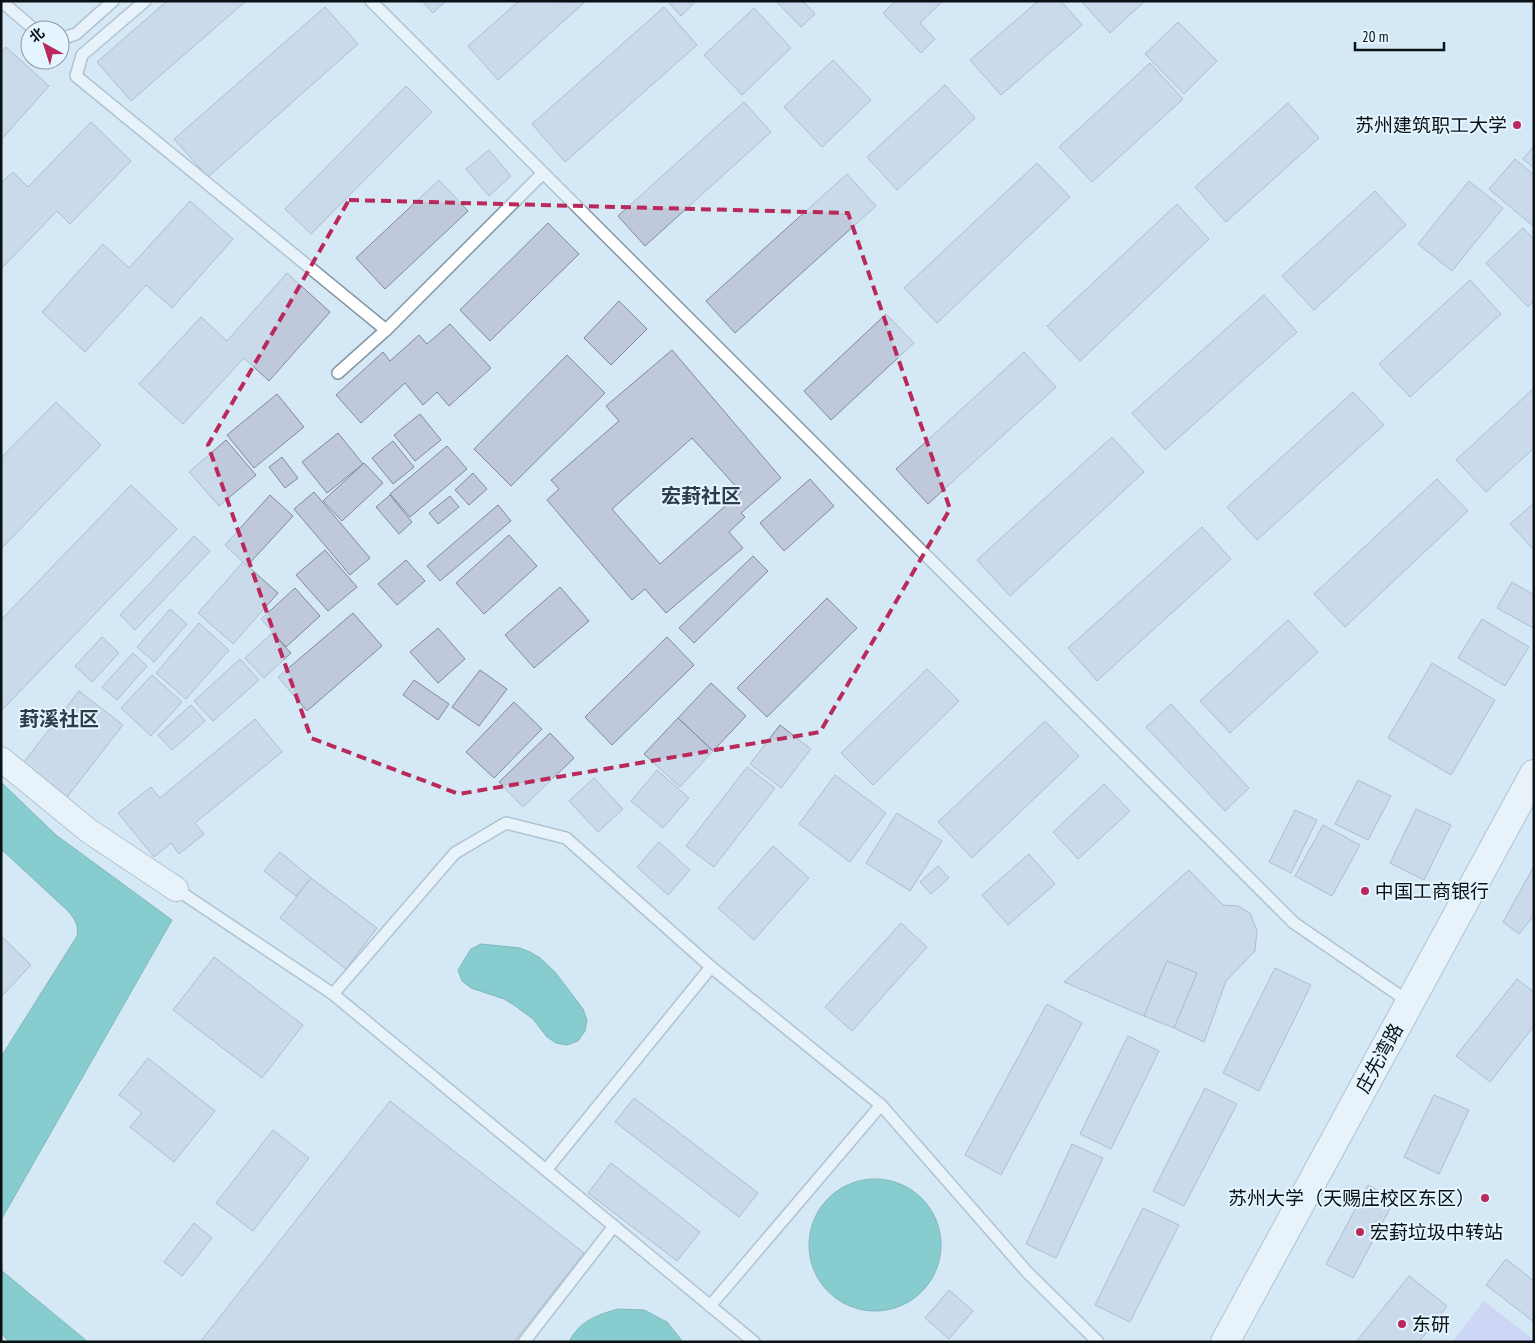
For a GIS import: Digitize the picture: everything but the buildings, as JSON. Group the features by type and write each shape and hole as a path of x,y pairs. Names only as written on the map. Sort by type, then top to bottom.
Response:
{"street":[{"path":"1,759 89,831 176,889"},
{"name":"庄先湾路","path":"1225,1342 1534,774"}],"lane":[{"path":"1,1 23,20"},
{"path":"70,36 76,34 113,1"},
{"path":"145,1 82,55 76,76 386,330"},
{"path":"371,1 1294,923 1409,1002"},
{"path":"338,373 386,330 543,173"},
{"path":"333,994 456,853 506,823 566,838 710,967 881,1105 1027,1272 1098,1342"},
{"path":"176,889 333,994 754,1342"},
{"path":"546,1170 710,967"},
{"path":"710,1306 881,1105"},
{"path":"524,1342 614,1226"}],"highlighted area":[{"path":"349,200 848,213 950,509 820,732 459,794 311,738 208,445"}],"shaded area":[{"path":"1,782 56,835 172,920 1,1220 1,1057 77,936 77,929 73,917 68,911 1,849"},
{"path":"481,944 520,948 540,958 555,972 583,1009 587,1020 585,1031 578,1041 567,1045 556,1043 547,1037 533,1019 514,1005 504,999 471,988 462,981 458,970 471,949"},
{"path":"875,1179 900,1184 912,1190 930,1208 936,1220 941,1245 936,1270 930,1282 912,1300 900,1306 875,1311 850,1306 838,1300 820,1282 814,1270 809,1245 814,1220 820,1208 838,1190 850,1184"},
{"path":"1,1270 88,1342 9,1342 1,1333"},
{"path":"1484,1301 1534,1340 1534,1342 1452,1342"},
{"path":"618,1309 644,1310 667,1322 683,1342 569,1342 583,1324"}],"place":[{"name":"苏州建筑职工大学","path":"1517,125"},
{"name":"中国工商银行","path":"1365,891"},
{"name":"苏州大学（天赐庄校区东区）","path":"1485,1198"},
{"name":"宏葑垃圾中转站","path":"1360,1232"},
{"name":"东研","path":"1402,1324"}],"district":[{"name":"宏葑社区","path":"701,496"},
{"name":"葑溪社区","path":"59,719"}]}
